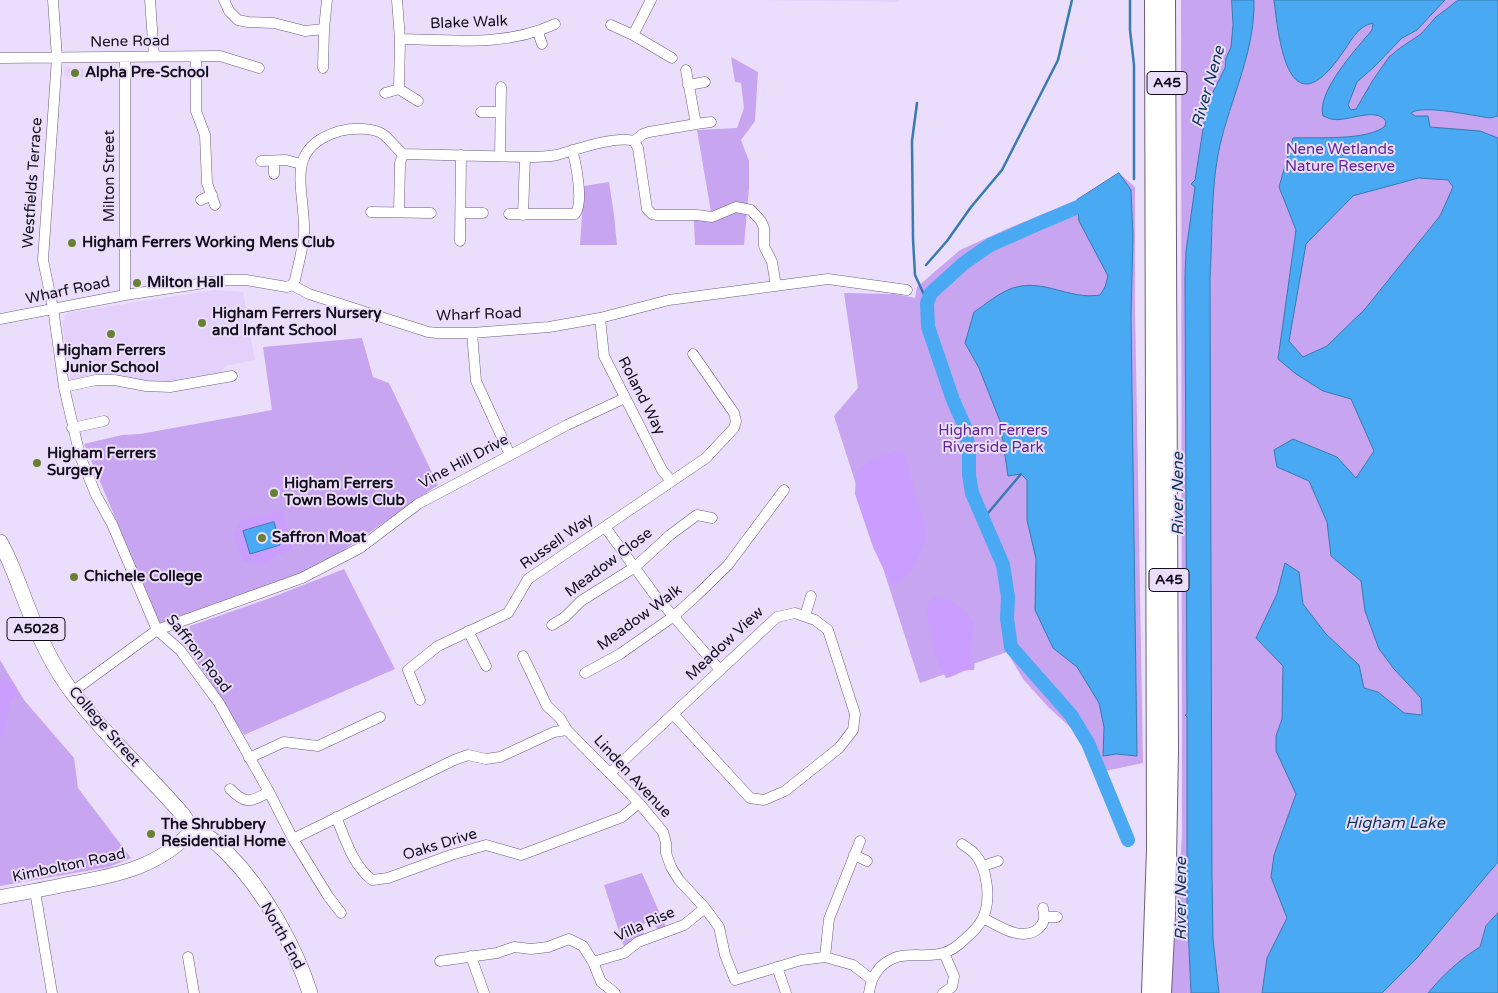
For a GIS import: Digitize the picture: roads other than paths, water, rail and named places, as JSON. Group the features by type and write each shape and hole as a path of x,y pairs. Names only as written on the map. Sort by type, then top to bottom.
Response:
{"highway":[{"name":"A45","path":"1150,993 1155,850 1154,0"},
{"name":"A45","path":"1163,993 1168,915 1170,750 1167,0"}],"main road":[{"name":"College Street","path":"0,542 11,562 42,642 72,692 184,816 192,829 218,845 250,881"},
{"name":"Kimbolton Road","path":"0,897 129,872 159,858 180,843 192,829"},
{"name":"North End","path":"250,881 278,924 302,972 310,993"}],"street":[{"name":"Westfields Terrace","path":"53,0 57,58 43,260 54,308"},
{"path":"150,0 154,56"},
{"path":"224,0 229,11 238,20 274,23 305,31 324,29"},
{"path":"323,68 327,0"},
{"path":"396,0 400,39 399,89"},
{"path":"633,35 651,0"},
{"name":"Blake Walk","path":"400,39 478,41 512,38 538,32 555,24"},
{"path":"611,25 633,35 672,58"},
{"path":"538,32 542,44"},
{"name":"Nene Road","path":"0,58 220,56 259,68"},
{"path":"196,57 196,111 206,135 207,183 214,200 201,200"},
{"name":"Milton Street","path":"125,58 126,295"},
{"path":"686,70 696,124"},
{"path":"688,84 705,82"},
{"path":"500,156 501,87"},
{"path":"386,93 399,89 418,101"},
{"path":"481,112 500,112"},
{"path":"292,285 295,280 304,234 299,179 301,164 308,151 325,131 362,130 378,132 386,136 403,154 545,157 585,146 621,140 634,141 649,132 711,122"},
{"path":"634,141 638,148 649,212 657,215 712,217 736,207 751,210 761,221 764,228 764,246 772,262 776,286"},
{"path":"509,214 571,215 578,211 578,182 572,150"},
{"path":"400,212 400,163 403,154"},
{"path":"460,240 461,156"},
{"path":"523,215 525,157"},
{"path":"261,160 286,160 301,164"},
{"path":"274,160 274,174"},
{"path":"372,212 431,212"},
{"path":"461,213 483,213"},
{"name":"Wharf Road","path":"0,320 126,295 224,280 246,280 287,287 292,285 309,294 428,332 437,333 472,333 549,327 600,318 669,300 828,279 907,290"},
{"name":"Saffron Road","path":"54,308 64,387 72,428 82,464 112,524 157,630 180,650 219,703 293,839 328,896 341,913"},
{"name":"Roland Way","path":"600,318 604,356 662,470 671,481"},
{"path":"472,333 476,381 510,456"},
{"name":"Russell Way","path":"420,700 408,670 438,646 508,613 528,579 706,458 734,428 736,421 734,414 693,354"},
{"path":"64,387 96,380 114,380 146,386 170,387 232,376"},
{"name":"Vine Hill Drive","path":"72,692 157,630 302,578 360,548 418,504 567,425 625,398"},
{"path":"72,428 104,421"},
{"name":"Meadow Walk","path":"586,673 620,654 674,616 728,565 784,490"},
{"name":"Meadow Close","path":"552,625 565,617 581,601 634,566 697,515 712,518"},
{"path":"605,526 634,566 720,670"},
{"path":"673,714 750,798 764,800 785,791 839,748 853,730 856,714 828,630 815,620 805,616 811,596"},
{"name":"Meadow View","path":"610,773 777,617 795,613 805,616"},
{"path":"468,631 486,666"},
{"name":"Linden Avenue","path":"523,656 547,706 560,718 567,730 639,803 663,832 666,853 671,867 679,880 705,908 719,927 725,955 734,980 801,960 825,957 853,965 871,979"},
{"path":"250,758 284,742 318,746 380,717"},
{"path":"293,839 454,760 468,755 486,759 500,757 554,732 567,730"},
{"path":"230,789 240,799 245,801 258,798 269,792"},
{"name":"Oaks Drive","path":"336,817 354,861 361,872 372,880 388,878 451,855 486,846 521,855 622,818 639,803"},
{"path":"825,957 829,920 860,841"},
{"path":"869,993 871,979 880,966 894,958 944,953 967,937 983,918 987,897 983,866 974,852 962,844"},
{"path":"854,855 867,861"},
{"path":"983,866 998,860"},
{"path":"35,890 52,993"},
{"name":"Villa Rise","path":"594,962 624,952 638,942 684,925 705,908"},
{"path":"983,918 1018,935 1032,934 1043,926 1044,913 1057,917"},
{"path":"440,960 497,953 514,947 548,947 569,939 583,946 594,962 601,982 615,993"},
{"path":"943,993 952,987 954,976 944,953"},
{"path":"471,956 484,993"},
{"path":"188,957 194,993"},
{"path":"778,967 786,993"}],"water":[{"path":"1232,0 1254,0 1251,36 1243,70 1222,137 1215,171 1210,277 1212,876 1213,939 1219,993 1191,993 1187,904 1187,717 1185,715 1187,714 1186,251 1195,187 1191,184 1195,180 1207,104 1225,68 1226,58 1231,47 1233,25"},
{"name":"Higham Lake","path":"1274,0 1445,0 1417,30 1402,38 1357,82 1348,105 1351,110 1356,109 1389,57 1421,34 1436,17 1458,0 1498,0 1498,116 1490,118 1437,110 1411,113 1415,116 1428,116 1430,127 1480,131 1498,138 1498,862 1417,958 1382,993 1262,993 1267,958 1287,918 1271,877 1274,855 1296,794 1276,751 1276,736 1282,719 1283,666 1256,638 1277,594 1285,563 1299,572 1303,604 1326,634 1359,665 1364,688 1378,692 1404,713 1422,715 1421,698 1394,669 1379,649 1365,611 1361,581 1331,556 1327,522 1309,481 1277,467 1274,450 1293,439 1337,457 1356,478 1374,451 1351,399 1323,391 1296,374 1278,359 1296,230 1279,187 1293,138 1355,136 1377,131 1385,126 1386,121 1375,115 1337,120 1323,116 1322,106 1331,83 1372,30 1373,23 1358,31 1323,76 1309,84 1298,81 1290,71 1279,37","holes":["1419,178 1448,180 1453,187 1440,216 1365,309 1327,346 1303,357 1289,341 1306,244 1353,196"]},
{"path":"1119,173 1131,190 1133,236 1131,316 1137,756 1116,754 1103,756 1104,727 1099,703 1077,667 1053,648 1035,610 1036,559 1027,520 1027,480 1021,474 1008,476 1000,421 979,368 965,343 974,312 998,295 1013,288 1035,286 1077,295 1100,295 1105,287 1108,276 1079,221 1077,200"},
{"name":"Saffron Moat","path":"274,522 280,545 250,554 243,531"},
{"path":"1498,913 1498,993 1428,993 1452,968 1480,947 1486,926"}],"waterway":[{"path":"926,265 1002,170 1058,60 1072,0"},
{"path":"1130,0 1130,30 1134,65 1134,179"},
{"path":"917,103 912,141 913,239 915,275 927,301"},
{"path":"1078,207 990,245 964,263 931,293 927,303 928,327 953,400 965,427 972,493 1003,565 1008,597 1007,619 1011,647 1071,715 1088,743 1128,840"},
{"path":"983,519 1021,474"}],"place":[{"name":"Alpha Pre-School","path":"75,73"},
{"name":"Higham Ferrers Working Mens Club","path":"72,243"},
{"name":"Milton Hall","path":"137,283"},
{"name":"Higham Ferrers Nursery and Infant School","path":"202,323"},
{"name":"Higham Ferrers Junior School","path":"111,334"},
{"name":"Higham Ferrers Surgery","path":"37,463"},
{"name":"Higham Ferrers Town Bowls Club","path":"274,493"},
{"name":"Saffron Moat","path":"262,538"},
{"name":"Chichele College","path":"74,577"},
{"name":"The Shrubbery Residential Home","path":"151,834"}],"water label":[{"name":"River Nene","path":"1209,87"},
{"name":"River Nene","path":"1179,494"},
{"name":"River Nene","path":"1182,899"}],"park label":[{"name":"Nene Wetlands Nature Reserve","path":"1340,158"},
{"name":"Higham Ferrers Riverside Park","path":"993,440"}]}
